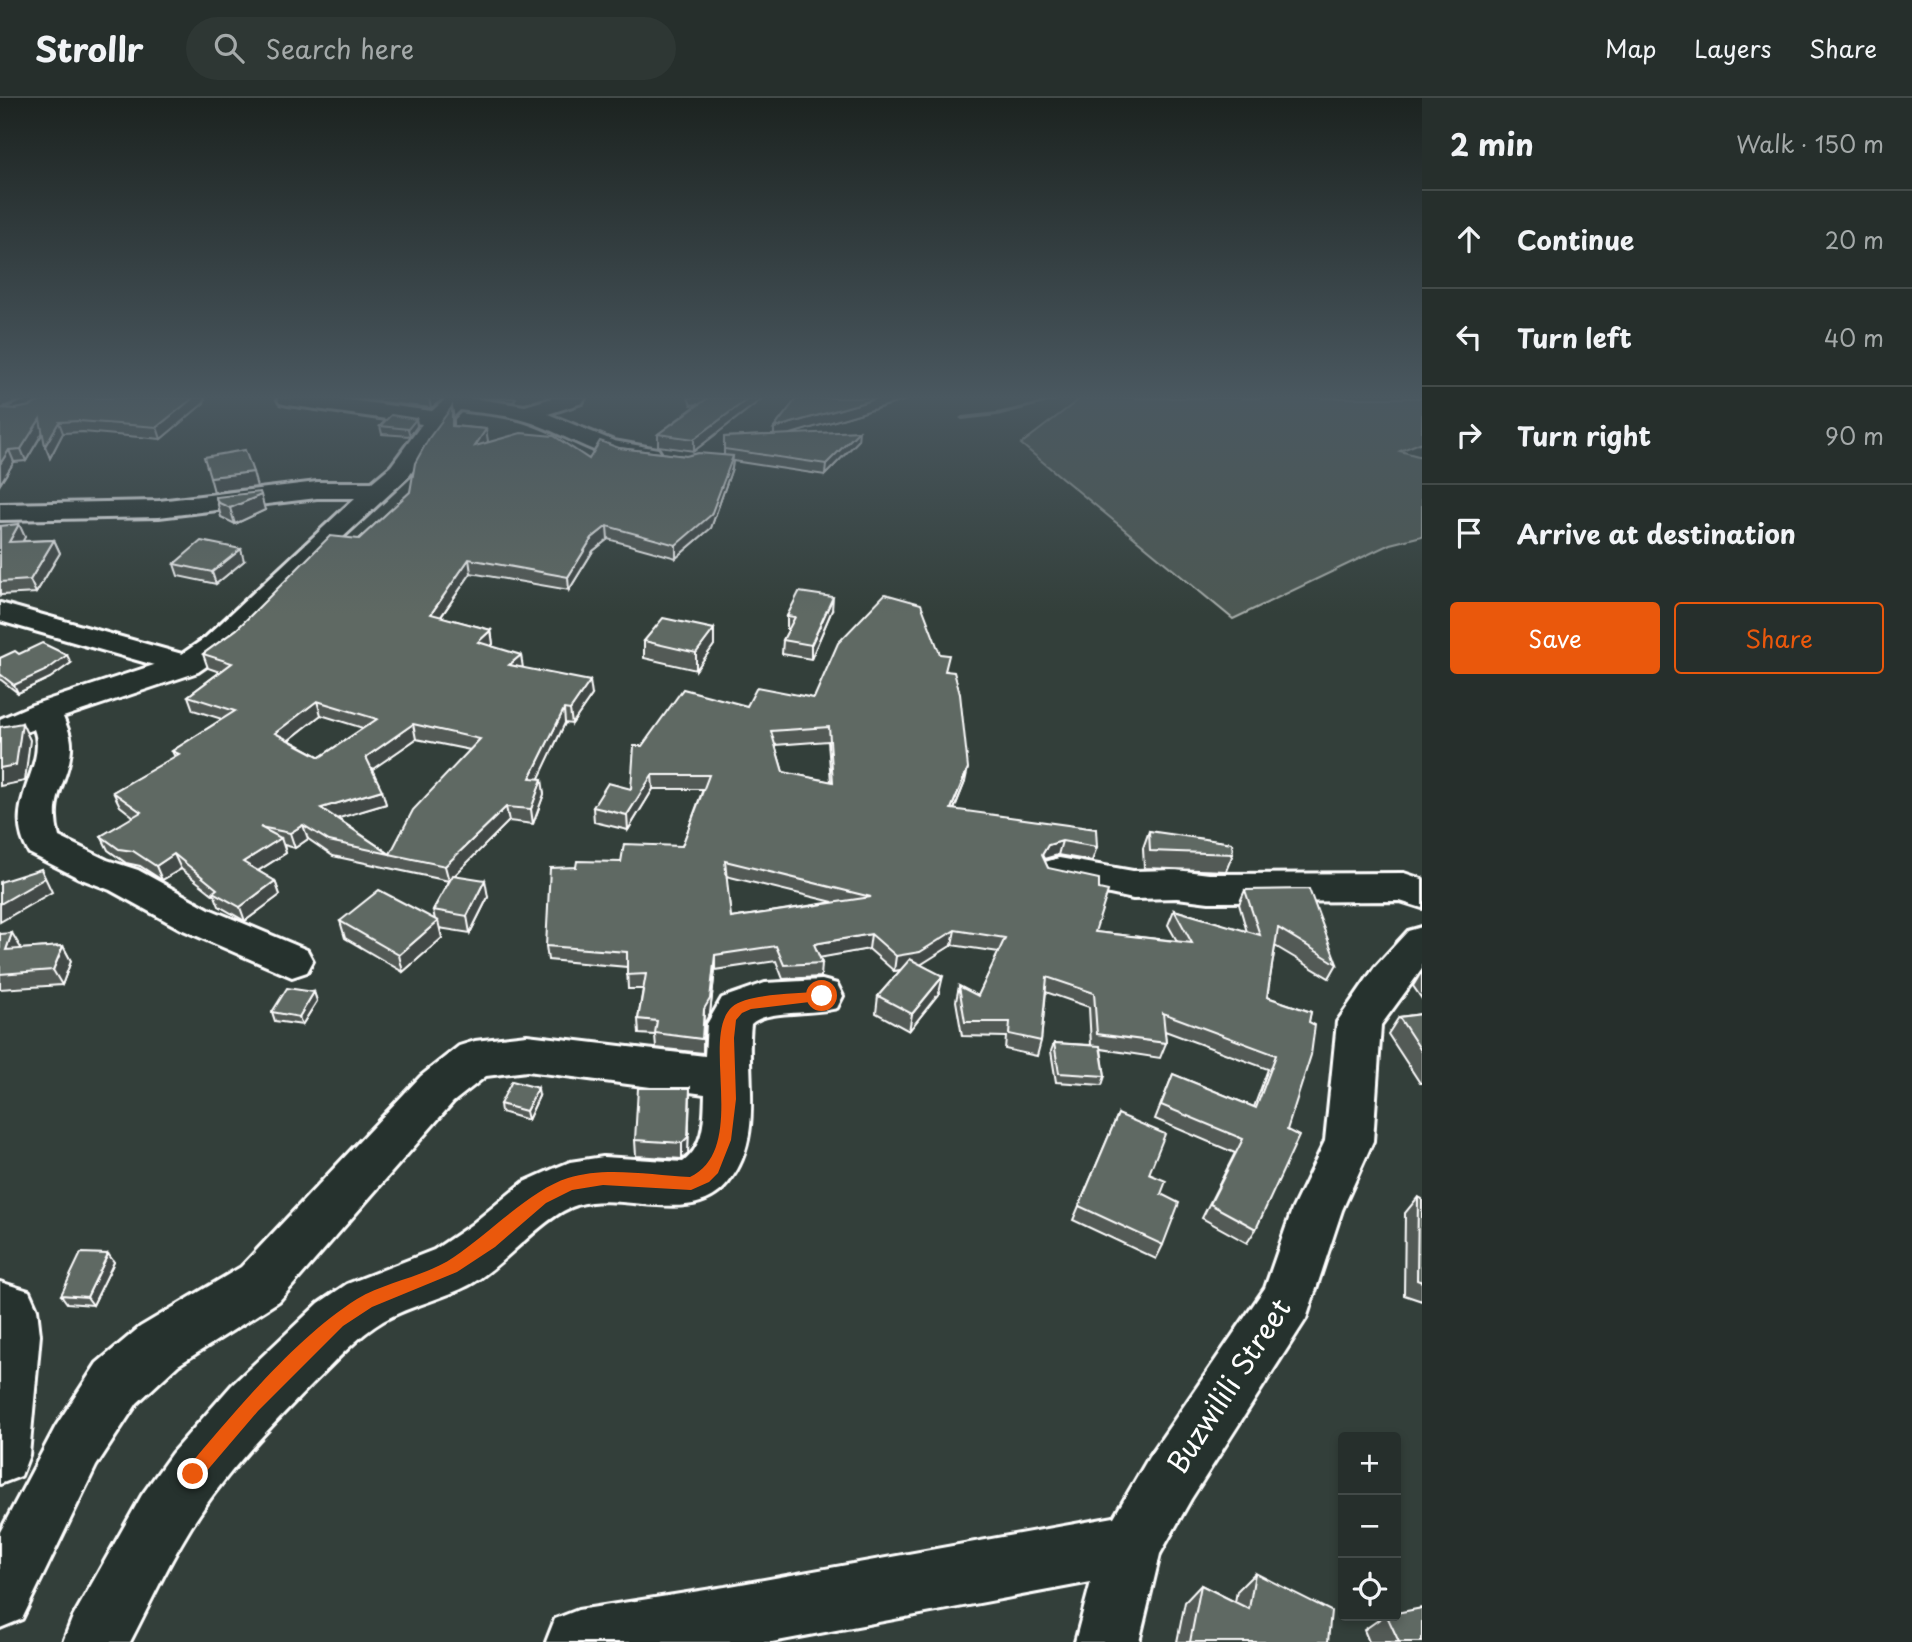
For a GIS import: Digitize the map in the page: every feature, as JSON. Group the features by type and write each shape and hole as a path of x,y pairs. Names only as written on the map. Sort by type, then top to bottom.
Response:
{"street":[{"path":"0,731 44,712 187,665 216,645 398,470"},
{"path":"0,512 159,509 317,490 380,490"},
{"path":"0,612 187,665"},
{"path":"44,712 53,734 54,751 39,795 37,825 41,845 124,880 195,919 292,961"},
{"path":"1059,871 1133,885 1177,884 1209,888 1404,887 1422,894"},
{"name":"Buzwilili Street","path":"1107,1642 1132,1544 1170,1478 1287,1301 1317,1210 1349,1141 1359,1022 1390,978 1422,942"},
{"path":"95,1642 163,1516 193,1474 252,1405 338,1321 366,1302 452,1267 489,1242 541,1198 570,1184 603,1179 691,1184 704,1177 713,1169 724,1140 730,1099 727,1038 730,1019 737,1009 767,1001 822,996"},
{"path":"0,1597 76,1446 117,1383 159,1346 260,1284 437,1089 466,1065 475,1059 527,1053 729,1078"},
{"path":"0,1307 10,1309 13,1335 0,1455"},
{"path":"578,1642 725,1619 1132,1544"}],"shaded area":[{"path":"1053,470 1422,470 1422,536 1390,544 1233,619"}],"building":[{"path":"208,470 253,472 210,477"},
{"path":"414,470 728,470 711,515 676,545 607,526 592,538 568,577 469,559 431,614 491,630 478,642 521,655 509,665 590,681 570,710 564,709 530,778 542,779 531,809 506,807 445,866 329,841 303,825 290,833 260,827 281,838 243,862 275,881 240,907 213,892 217,889 174,854 156,866 133,851 119,849 101,836 141,812 113,792 179,754 172,751 235,711 188,696 232,663 203,654 237,629 330,536 359,539 410,492","holes":["317,701 377,719 320,757 275,733","413,724 480,739 413,810 390,854 321,808 382,790 366,757"]},
{"path":"260,492 261,495 230,508 217,502 216,497"},
{"path":"19,524 9,542 54,540 30,580 0,582 0,526"},
{"path":"201,541 241,549 212,572 174,564"},
{"path":"799,592 833,597 811,645 783,640 795,617 787,616"},
{"path":"885,594 921,604 940,654 949,655 945,671 954,672 960,694 968,768 951,809 1096,829 1097,847 1062,841 1048,845 1042,855 1048,868 1099,879 1099,889 1108,891 1095,932 1192,943 1174,910 1260,935 1245,890 1309,889 1337,964 1278,928 1267,997 1311,1012 1309,1022 1315,1025 1311,1055 1287,1130 1299,1136 1256,1229 1210,1204 1243,1139 1161,1105 1173,1074 1256,1108 1276,1055 1163,1013 1166,1043 1097,1034 1094,993 1047,977 1041,1041 1009,1034 1010,1022 965,1022 959,986 978,996 1005,938 955,930 920,952 896,956 871,934 814,944 822,963 784,965 776,946 715,955 710,999 704,1009 702,1039 655,1033 657,1021 638,1019 646,974 627,975 627,952 546,946 550,868 576,867 577,861 621,862 624,844 682,846 709,775 652,775 627,815 593,807 608,783 631,789 634,746 642,746 683,689 747,706 757,687 814,698 838,643","holes":["829,727 833,782 783,772 771,731","725,861 871,897 731,918"]},
{"path":"663,618 714,629 696,653 644,641"},
{"path":"42,643 67,655 47,670 14,685 0,674 0,658 15,651 19,654"},
{"path":"22,723 16,765 0,768 0,727"},
{"path":"1149,831 1232,843 1233,854 1150,851"},
{"path":"41,869 45,878 0,904 0,882"},
{"path":"453,875 485,880 467,916 433,910"},
{"path":"379,890 438,921 399,955 340,921"},
{"path":"12,933 6,950 63,946 53,970 0,974 0,934"},
{"path":"910,959 943,976 912,1014 878,996"},
{"path":"287,988 314,992 299,1017 272,1012"},
{"path":"1422,1014 1422,1052 1399,1017"},
{"path":"1054,1043 1100,1046 1105,1076 1059,1073"},
{"path":"512,1081 538,1088 526,1111 500,1104"},
{"path":"638,1088 690,1088 688,1137 682,1143 635,1140"},
{"path":"1118,1114 1165,1134 1149,1174 1166,1181 1161,1194 1179,1203 1163,1245 1079,1206"},
{"path":"1418,1197 1422,1199 1422,1282 1417,1280"},
{"path":"81,1253 108,1254 87,1297 61,1295"},
{"path":"1255,1573 1331,1611 1328,1642 1190,1642 1201,1585 1249,1609"},
{"path":"1422,1608 1422,1642 1399,1642 1389,1621 1401,1621 1401,1612"}],"route":[{"path":"193,1474 252,1405 338,1321 366,1302 412,1281 452,1267 489,1242 541,1198 570,1184 603,1179 691,1184 704,1177 713,1169 724,1140 730,1099 727,1038 730,1019 737,1009 750,1004 822,996"}]}
